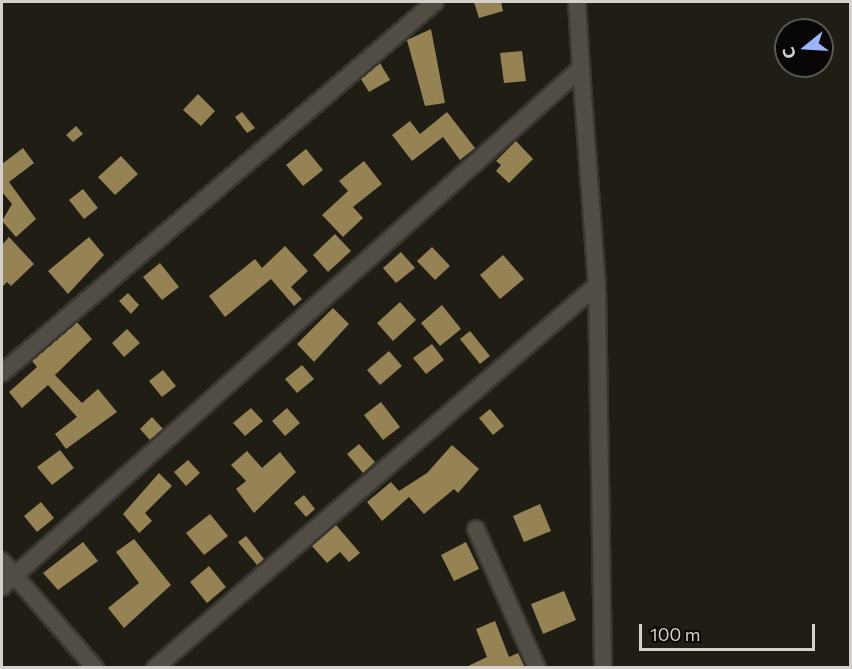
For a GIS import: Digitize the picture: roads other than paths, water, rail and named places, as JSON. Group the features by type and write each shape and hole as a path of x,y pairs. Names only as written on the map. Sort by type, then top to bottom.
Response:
{"street":[{"path":"2,374 435,2"},
{"path":"577,2 597,285 603,668"},
{"path":"8,581 581,68"},
{"path":"155,668 597,285"},
{"path":"476,529 537,668"},
{"path":"2,561 8,581 95,668"}]}
